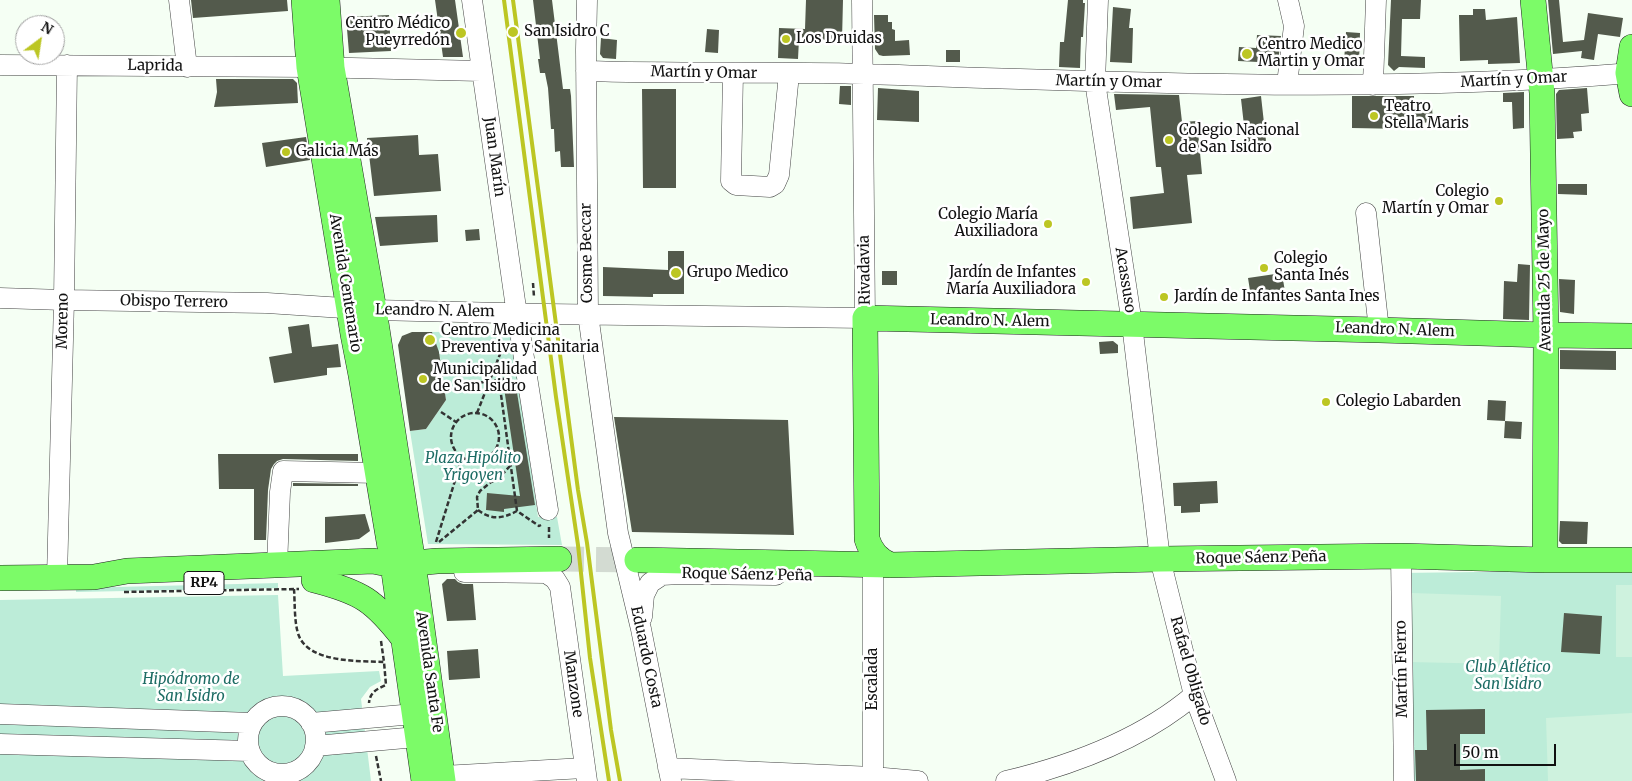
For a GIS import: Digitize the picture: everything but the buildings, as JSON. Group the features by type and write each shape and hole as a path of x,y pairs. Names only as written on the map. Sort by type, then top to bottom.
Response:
{"main road":[{"name":"Avenida Centenario","path":"304,0 321,68 374,316 403,564"},
{"name":"Avenida Centenario","path":"327,0 321,68 348,308 377,472 403,564"},
{"name":"Avenida 25 de Mayo","path":"1533,0 1542,80 1546,335 1545,560"},
{"path":"1631,80 1632,47"},
{"name":"Leandro N. Alem","path":"865,318 1632,336"},
{"name":"Rivadavia","path":"859,546 865,318"},
{"path":"822,563 839,558 859,546 874,554 881,561 882,570"},
{"name":"Roque Sáenz Peña","path":"637,560 822,563 882,570 1160,559 1401,556 1545,560 1632,560"},
{"name":"RP4","path":"0,578 94,577 127,571 374,561 403,564 559,559"},
{"name":"RP4","path":"94,577 127,585 314,580 376,576 403,564"},
{"name":"Avenida Santa Fe","path":"403,564 404,638 416,725 437,780"},
{"name":"Avenida Santa Fe","path":"403,564 437,780"},
{"path":"314,580 346,588 362,596 378,608 404,638"}],"street":[{"path":"179,0 187,67"},
{"name":"Juan Marín","path":"472,0 522,318"},
{"name":"Cosme Beccar","path":"587,0 588,314 618,533"},
{"name":"Rivadavia","path":"862,0 865,318"},
{"name":"Acassuso","path":"1098,0 1096,82 1132,324 1160,559"},
{"path":"1287,84 1294,26 1288,0"},
{"path":"1373,85 1376,0"},
{"name":"Laprida","path":"0,65 321,68"},
{"name":"Moreno","path":"57,578 64,300 67,65"},
{"path":"321,68 482,71"},
{"name":"Martín y Omar","path":"586,72 863,74 1096,82 1373,85 1542,80 1631,80"},
{"path":"733,73 732,181 736,185 770,187 775,184 778,175 790,74"},
{"path":"1366,212 1379,330"},
{"name":"Obispo Terrero","path":"0,298 267,303 348,308"},
{"name":"Leandro N. Alem","path":"348,308 374,316 522,318 588,314 865,318"},
{"path":"374,316 493,324"},
{"path":"522,318 538,374"},
{"path":"522,318 548,510"},
{"path":"277,566 280,492 283,471 377,472"},
{"name":"Roque Sáenz Peña","path":"618,533 629,546 642,552 859,546"},
{"name":"Eduardo Costa","path":"618,533 641,629 669,774"},
{"name":"Martín Fierro","path":"1401,556 1404,781"},
{"name":"Rafael Obligado","path":"1160,559 1194,695 1226,781"},
{"name":"Manzone","path":"403,564 437,572 546,573 555,579 560,587 585,775"},
{"name":"Roque Sáenz Peña","path":"641,629 644,595 650,584 662,575 882,570"},
{"name":"Escalada","path":"873,779 882,570"},
{"path":"1006,781 1052,768 1112,746 1150,727 1179,708 1194,695"},
{"path":"280,706 292,708 303,714 312,723 316,734 315,746 311,758 302,767 291,772 279,774 267,770 257,762 250,752 248,739 252,723 257,716 268,709 280,706"},
{"path":"0,714 252,723"},
{"path":"312,723 372,718 416,725"},
{"path":"315,746 374,741 416,725"},
{"path":"0,744 250,752"},
{"path":"669,774 918,781"},
{"path":"437,780 585,775"}],"path":[{"path":"477,413 510,329 522,318"},
{"path":"457,386 518,376"},
{"path":"499,380 511,466 517,511 505,517 496,518 484,514 478,510 476,497 480,491 498,479 511,466"},
{"path":"441,412 456,422"},
{"path":"477,413 485,415 492,420 499,434 499,441 491,455 477,462 462,458 452,445 450,437 456,422 469,414 477,413"},
{"path":"462,458 436,544 478,510"},
{"path":"116,592 294,589 298,632 302,642 307,647 322,655 341,659 384,662 386,685 375,690 369,700 372,718"},
{"path":"374,741 381,781"}],"green space":[{"name":"Plaza Hipólito Yrigoyen","path":"511,331 538,517 557,517 562,545 428,544 410,431 426,429 446,400 440,357 432,332"},
{"name":"Club Atlético San Isidro","path":"1632,570 1632,781 1406,781 1400,573"},
{"path":"278,583 278,588 76,592 76,588"},
{"path":"1616,585 1632,585 1632,657 1616,657"},
{"path":"1411,593 1501,596 1499,664 1409,662"},
{"name":"Hipódromo de San Isidro","path":"278,595 283,676 379,671 381,681 370,687 361,699 371,781 0,781 0,600"},
{"path":"1632,713 1632,781 1548,781 1546,718"}],"tunnel":[{"path":"559,559 637,560"}],"railway":[{"path":"504,0 556,397 578,545 590,658 609,781"},
{"path":"513,0 578,490 587,543 611,730 620,781"}],"place":[{"name":"San Isidro C","path":"513,32"},
{"name":"Centro Médico Pueyrredón","path":"461,33"},
{"name":"Los Druidas","path":"786,39"},
{"name":"Centro Medico Martin y Omar","path":"1247,54"},
{"name":"Teatro Stella Maris","path":"1374,116"},
{"name":"Colegio Nacional de San Isidro","path":"1169,140"},
{"name":"Galicia Más","path":"286,152"},
{"name":"Colegio Martín y Omar","path":"1499,201"},
{"name":"Colegio María Auxiliadora","path":"1048,224"},
{"name":"Colegio Santa Inés","path":"1264,268"},
{"name":"Grupo Medico","path":"676,273"},
{"name":"Jardín de Infantes María Auxiliadora","path":"1086,282"},
{"name":"Jardín de Infantes Santa Ines","path":"1164,297"},
{"name":"Centro Medicina Preventiva y Sanitaria","path":"430,340"},
{"name":"Municipalidad de San Isidro","path":"423,379"},
{"name":"Colegio Labarden","path":"1326,402"}]}
